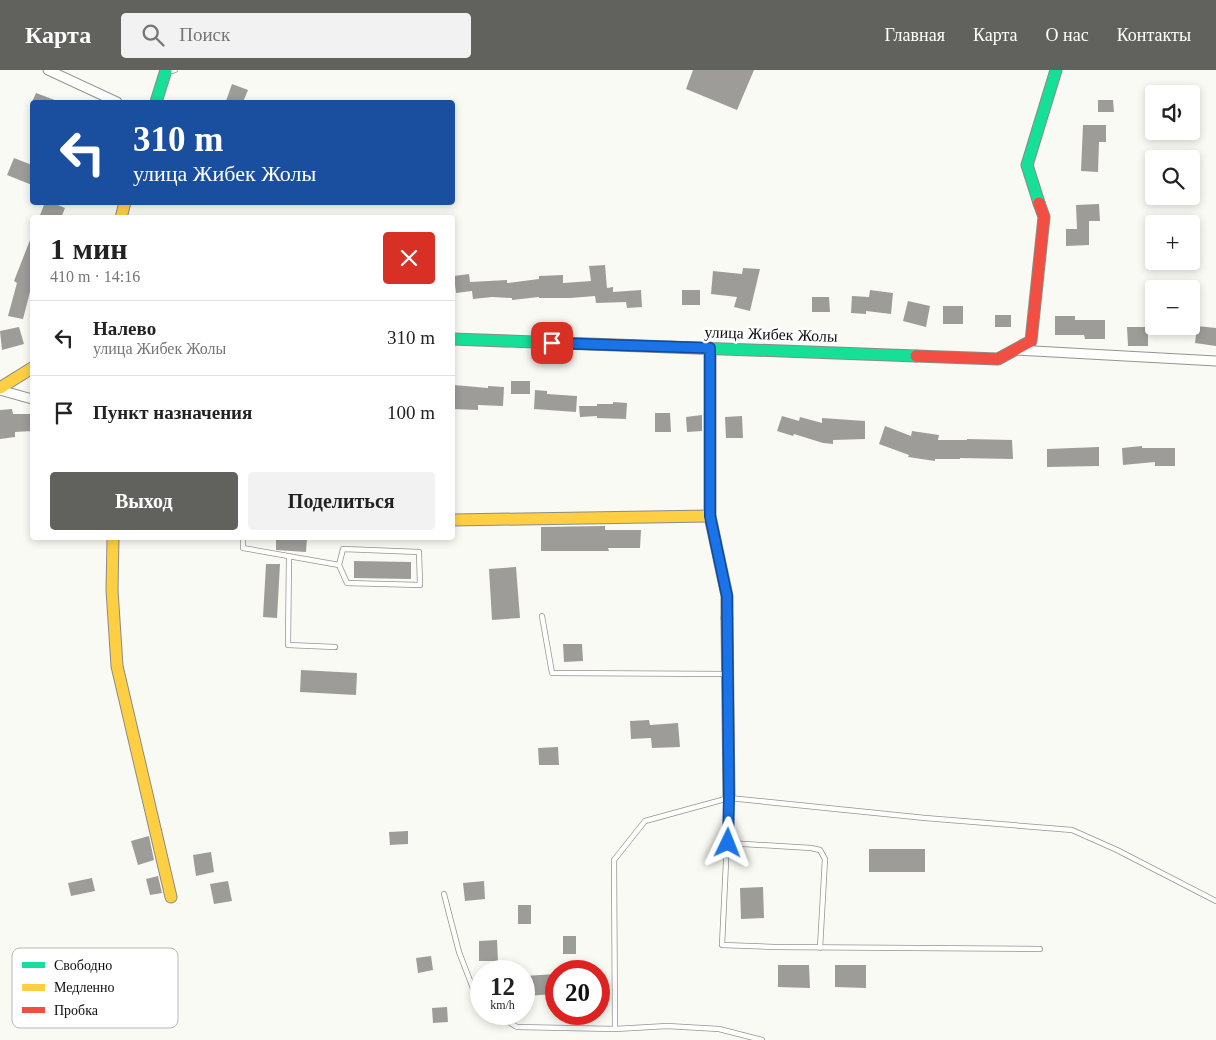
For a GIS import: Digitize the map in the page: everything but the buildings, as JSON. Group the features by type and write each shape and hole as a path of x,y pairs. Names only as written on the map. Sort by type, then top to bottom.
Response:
{"street":[{"path":"48,70 113,100"},
{"path":"1015,350 1031,341 1044,218 1027,165 1056,70"},
{"path":"157,100 169,71"},
{"name":"улица Жибек Жолы","path":"455,340 998,359 1015,350"},
{"path":"710,348 710,516 727,596 729,798"},
{"path":"1015,350 1216,361"},
{"path":"0,389 30,369"},
{"path":"0,389 30,399"},
{"path":"455,520 710,516"},
{"path":"114,540 112,590 117,666 171,897"}],"lane":[{"path":"243,540 244,548 339,564"},
{"path":"343,549 419,552 420,585 347,583 339,564 343,549"},
{"path":"289,556 288,646 335,647"},
{"path":"542,616 552,673 729,674"},
{"path":"729,798 722,945 820,948 1040,949"},
{"path":"615,1029 614,860 645,821 729,798 925,818 1072,830 1117,850 1216,901"},
{"path":"728,843 820,850 825,859 820,948"},
{"path":"444,894 459,952 470,981"},
{"path":"514,1025 517,1027 615,1029 667,1026 719,1029 762,1040"}],"traffic: fast":[{"path":"157,100 166,70"},
{"path":"1039,203 1027,165 1056,70"},
{"path":"455,339 916,356"},
{"path":"710,348 710,516 727,596 727,618"}],"traffic: slow":[{"path":"122,215 124,205"},
{"path":"0,388 30,369"},
{"path":"455,520 710,516"},
{"path":"113,540 112,590 117,666 171,897"}],"traffic: jam":[{"path":"916,356 998,359 1031,341 1044,217 1039,203"},
{"path":"727,618 729,798"}],"route":[{"path":"552,343 710,348 710,516 727,596 729,683 728,843"}]}
